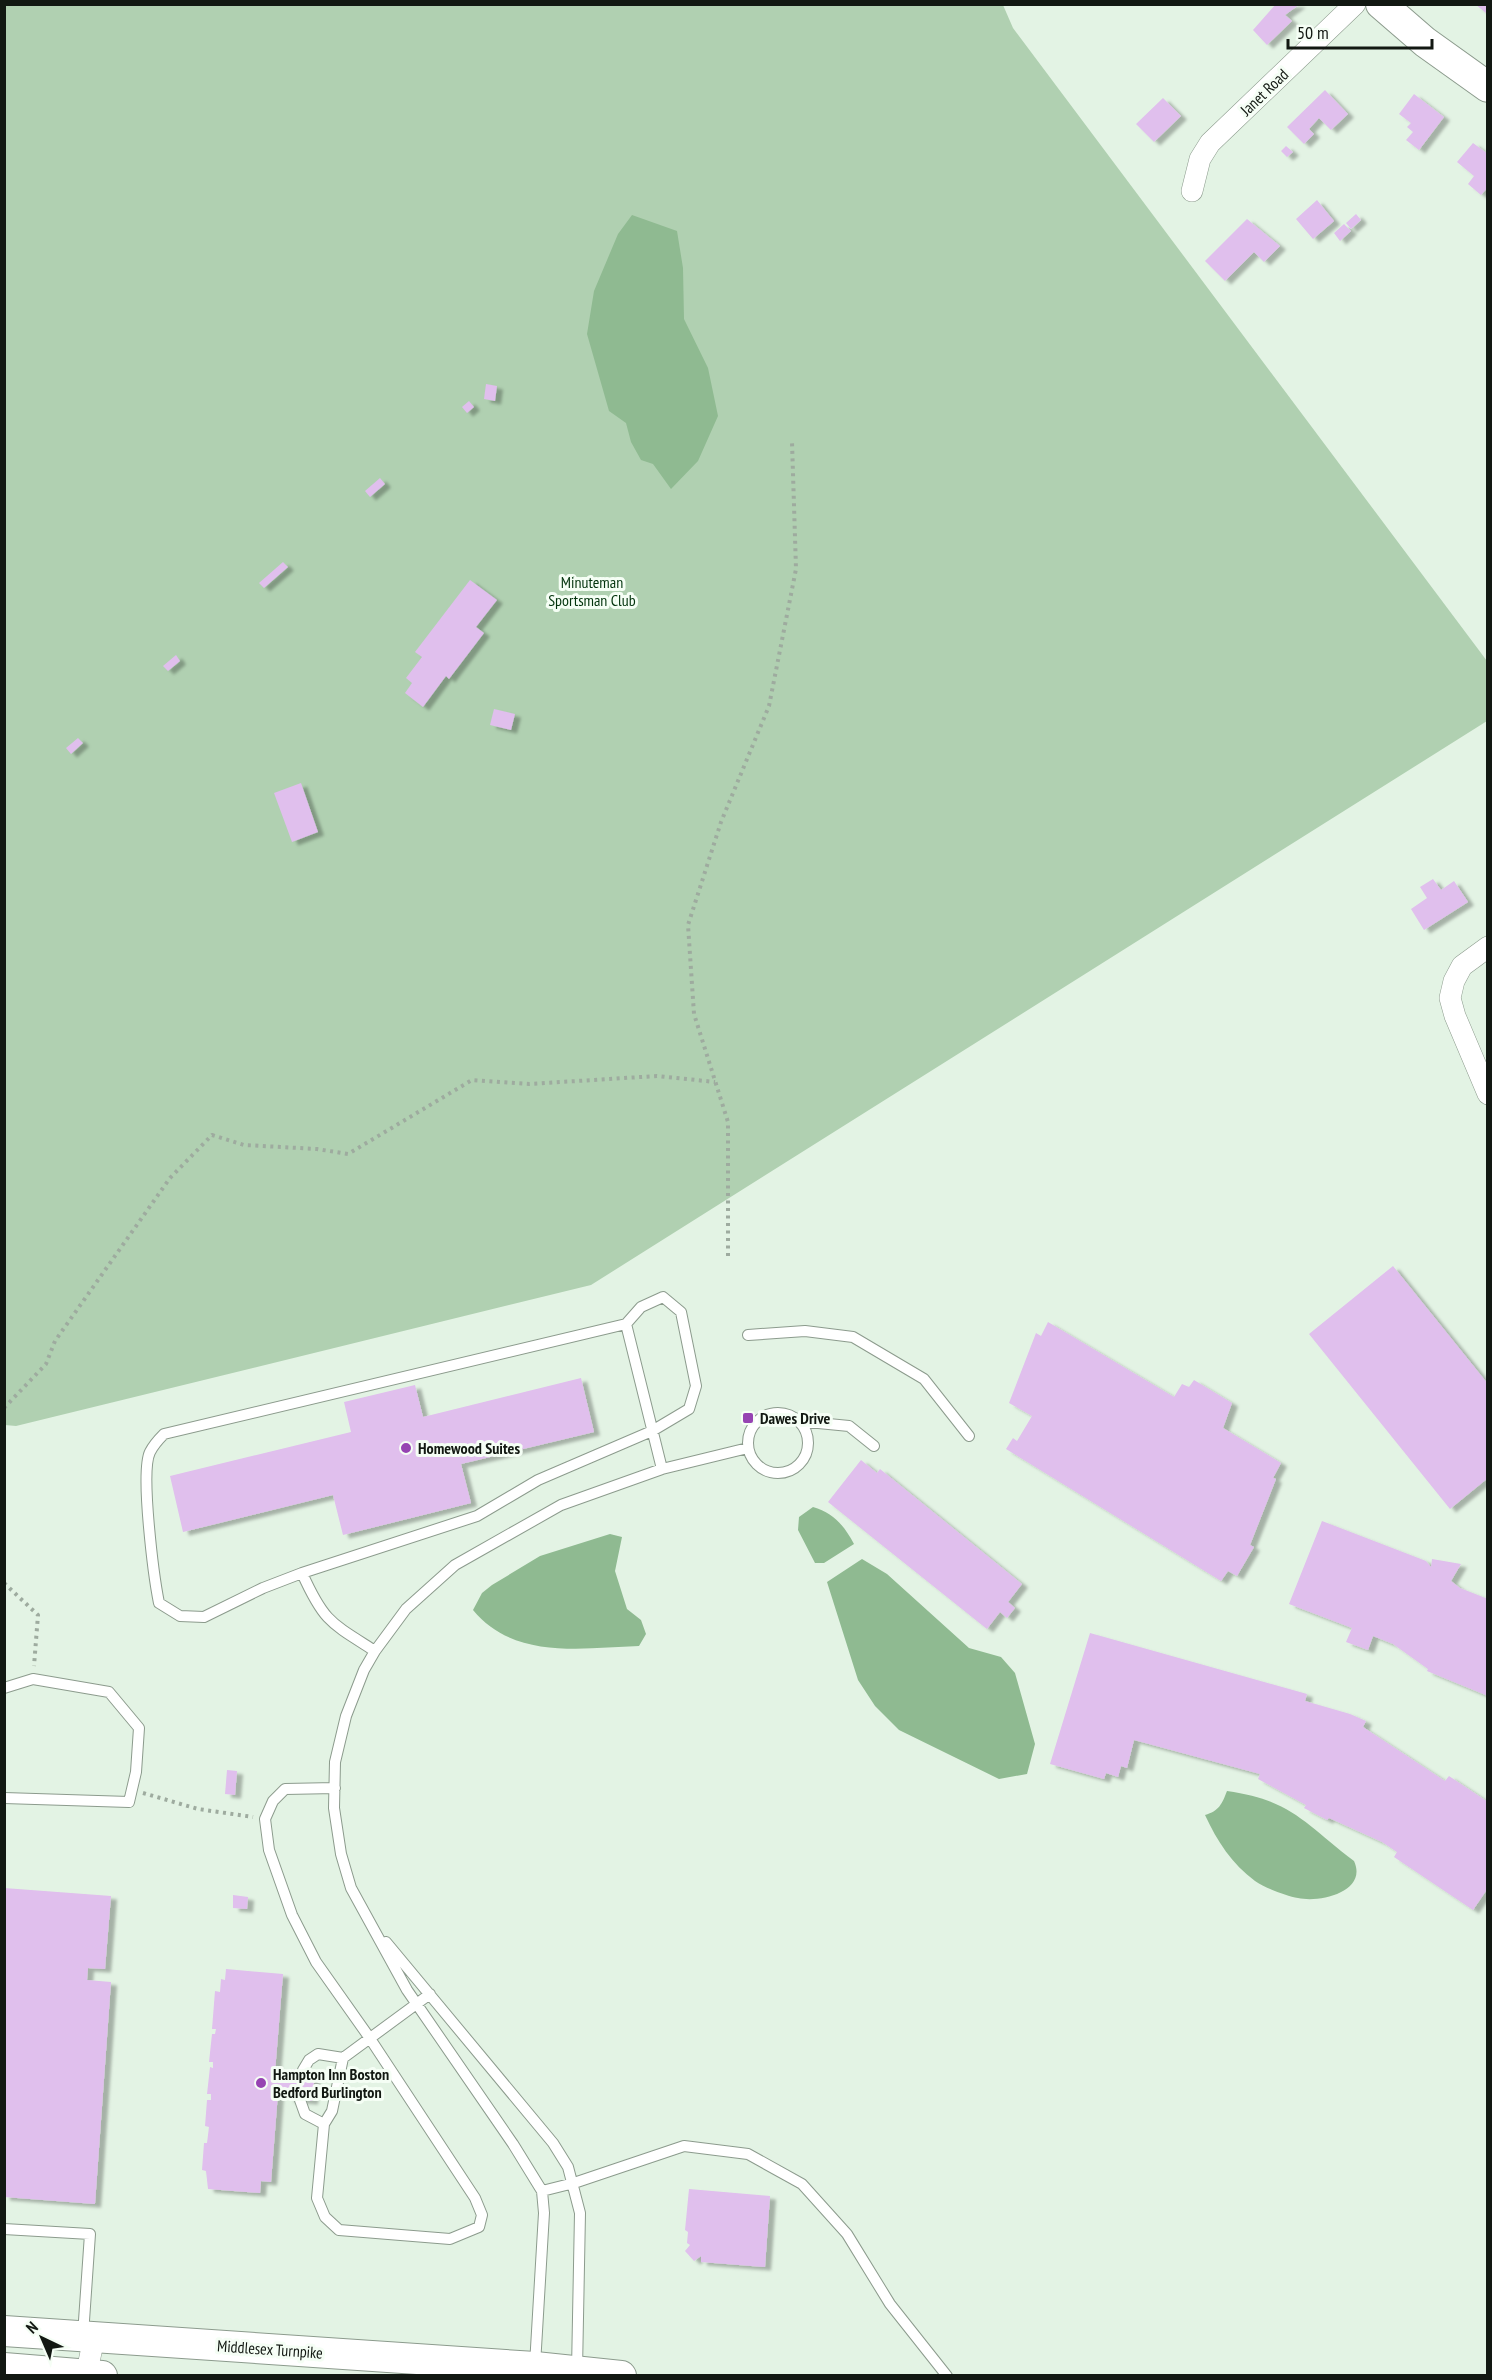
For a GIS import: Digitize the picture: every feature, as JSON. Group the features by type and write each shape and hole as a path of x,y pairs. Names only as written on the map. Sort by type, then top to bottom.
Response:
{"main road":[{"path":"1381,4 1425,42 1488,87"},
{"name":"Middlesex Turnpike","path":"4,2331 621,2376"},
{"path":"4,2368 89,2375"}],"street":[{"name":"Janet Road","path":"1192,191 1200,159 1210,143 1355,4"},
{"path":"1488,947 1462,966 1454,981 1450,998 1455,1016 1488,1094"},
{"path":"88,2337 89,2375"}],"lane":[{"path":"663,1298 681,1312 696,1386 689,1410 652,1431 538,1480 477,1516 302,1573 262,1588 204,1617 180,1616 159,1603 152,1569 147,1487 148,1454 164,1434 626,1324 641,1307 663,1298"},
{"path":"626,1324 662,1469"},
{"path":"748,1335 805,1330 853,1337 924,1379 969,1436"},
{"path":"767,1414 789,1415 798,1421 807,1437 803,1460 792,1469 778,1473 764,1470 753,1461 748,1448 749,1434 756,1422 767,1414"},
{"path":"798,1421 849,1426 874,1446"},
{"path":"535,2371 544,2213 542,2191 417,2004 351,1888 341,1854 334,1788 335,1762 346,1716 364,1670 375,1651 406,1609 455,1565 561,1505 662,1469 748,1448"},
{"path":"302,1573 315,1603 329,1622 375,1651"},
{"path":"4,1688 33,1679 109,1692 139,1728 129,1802 4,1798"},
{"path":"334,1788 285,1789 273,1801 265,1819 269,1850 292,1915 316,1962 369,2037 475,2198 482,2215 479,2227 450,2239 339,2230 325,2217 317,2198 324,2124 332,2111 344,2058 369,2037 430,1994"},
{"path":"372,1926 553,2143 568,2167 580,2213 577,2374"},
{"path":"303,2070 309,2060 318,2054 344,2058"},
{"path":"300,2100 305,2114 324,2124"},
{"path":"542,2191 574,2183 684,2146 748,2154 802,2184 810,2192 847,2234 890,2304 947,2376"},
{"path":"4,2229 90,2234 88,2337"}],"path":[{"path":"728,1256 728,1122 694,1014 688,925 721,822 769,706 796,569 792,442"},
{"path":"4,1408 46,1364 55,1341 170,1178 212,1135 244,1146 317,1149 348,1154 471,1080 529,1084 657,1076 715,1082"},
{"path":"4,1583 38,1615 33,1679"},
{"path":"132,1790 198,1809 265,1819"}],"green space":[{"name":"Minuteman Sportsman Club","path":"5,5 1003,5 1013,28 1487,661 1487,721 591,1285 16,1426 5,1425"}],"shaded area":[{"path":"632,215 677,231 683,268 684,319 708,368 718,416 698,461 671,489 653,464 641,460 631,442 626,423 609,411 587,334 594,291 618,234"},
{"path":"813,1507 837,1521 854,1544 824,1563 815,1563 798,1530 799,1517"},
{"path":"610,1534 622,1537 615,1571 627,1609 641,1620 646,1634 639,1646 572,1649 529,1644 508,1637 490,1626 473,1610 482,1593 540,1556"},
{"path":"862,1559 887,1574 969,1648 1001,1657 1015,1673 1035,1744 1027,1774 999,1779 899,1730 875,1706 858,1680 827,1582"},
{"path":"1227,1791 1249,1795 1283,1807 1309,1825 1354,1861 1357,1872 1354,1881 1348,1888 1329,1897 1307,1899 1282,1894 1255,1881 1226,1851 1205,1815 1219,1806"}],"building":[{"path":"1276,4 1300,4 1285,15 1292,21 1267,45 1253,30"},
{"path":"1475,4 1488,4 1488,10 1486,13"},
{"path":"1325,90 1348,114 1331,130 1319,118 1309,129 1314,134 1304,144 1287,127"},
{"path":"1414,94 1444,117 1419,150 1406,140 1413,132 1407,127 1411,123 1399,114"},
{"path":"1163,98 1181,116 1154,142 1136,124"},
{"path":"1473,143 1488,154 1488,187 1481,195 1468,184 1474,176 1457,162"},
{"path":"1286,146 1293,152 1287,157 1281,151"},
{"path":"1317,200 1334,221 1313,239 1296,219"},
{"path":"1356,214 1361,220 1351,229 1346,223"},
{"path":"1247,219 1280,246 1264,262 1254,252 1225,281 1205,261"},
{"path":"1344,224 1351,231 1340,241 1334,233"},
{"path":"486,384 497,386 495,401 484,399"},
{"path":"469,401 474,407 467,413 462,407"},
{"path":"380,478 385,484 370,497 365,491"},
{"path":"283,562 288,567 264,588 259,583"},
{"path":"470,580 497,600 476,627 484,633 449,679 446,676 423,707 405,693 412,683 406,678 422,657 415,652"},
{"path":"176,655 180,661 168,671 163,666"},
{"path":"494,709 515,714 511,730 490,725"},
{"path":"78,738 83,743 71,754 66,748"},
{"path":"301,783 318,832 292,842 274,793"},
{"path":"1433,879 1441,890 1454,881 1468,902 1424,930 1411,909 1427,898 1420,887"},
{"path":"1393,1266 1488,1384 1488,1478 1450,1509 1309,1334"},
{"path":"1048,1322 1174,1397 1182,1384 1189,1387 1194,1380 1232,1403 1223,1428 1281,1463 1273,1478 1276,1479 1250,1545 1254,1547 1237,1576 1228,1571 1221,1581 1006,1449 1013,1438 1017,1441 1032,1416 1009,1403 1036,1333 1041,1336"},
{"name":"Homewood Suites","path":"581,1378 594,1432 461,1464 471,1503 343,1535 333,1495 183,1532 170,1476 351,1432 344,1402 415,1385 423,1417"},
{"path":"861,1460 877,1473 880,1469 1022,1584 1008,1602 1015,1608 1007,1618 1000,1612 987,1629 828,1502"},
{"path":"1322,1521 1426,1561 1431,1567 1432,1559 1461,1564 1451,1581 1460,1588 1488,1599 1488,1696 1427,1671 1428,1669 1393,1644 1373,1636 1368,1650 1346,1642 1352,1628 1289,1604"},
{"path":"1090,1633 1307,1694 1305,1701 1366,1721 1363,1727 1445,1781 1449,1776 1488,1802 1488,1888 1473,1910 1394,1857 1397,1852 1382,1842 1329,1818 1327,1820 1304,1808 1306,1805 1258,1779 1260,1774 1134,1740 1127,1768 1121,1766 1118,1777 1106,1773 1104,1779 1050,1764"},
{"path":"227,1770 237,1771 235,1795 225,1794"},
{"path":"4,1888 111,1896 105,1969 88,1968 87,1980 111,1982 95,2204 4,2197"},
{"path":"233,1895 248,1897 247,1909 233,1908"},
{"name":"Hampton Inn Boston Bedford Burlington","path":"226,1969 283,1974 275,2072 290,2074 291,2069 315,2071 312,2101 288,2099 289,2094 278,2093 271,2182 261,2181 260,2193 208,2189 206,2171 202,2170 204,2143 207,2143 209,2127 205,2126 207,2100 211,2100 211,2094 207,2094 210,2067 213,2068 213,2062 209,2062 212,2034 215,2034 216,2029 212,2029 215,1991 220,1992 221,1979 225,1980"},
{"path":"689,2189 770,2196 765,2267 701,2262 701,2256 694,2261 685,2251 690,2245 687,2243 688,2232 685,2230"}],"place":[{"name":"Dawes Drive","path":"748,1418"},
{"name":"Homewood Suites","path":"406,1448"},
{"name":"Hampton Inn Boston Bedford Burlington","path":"261,2083"}]}
